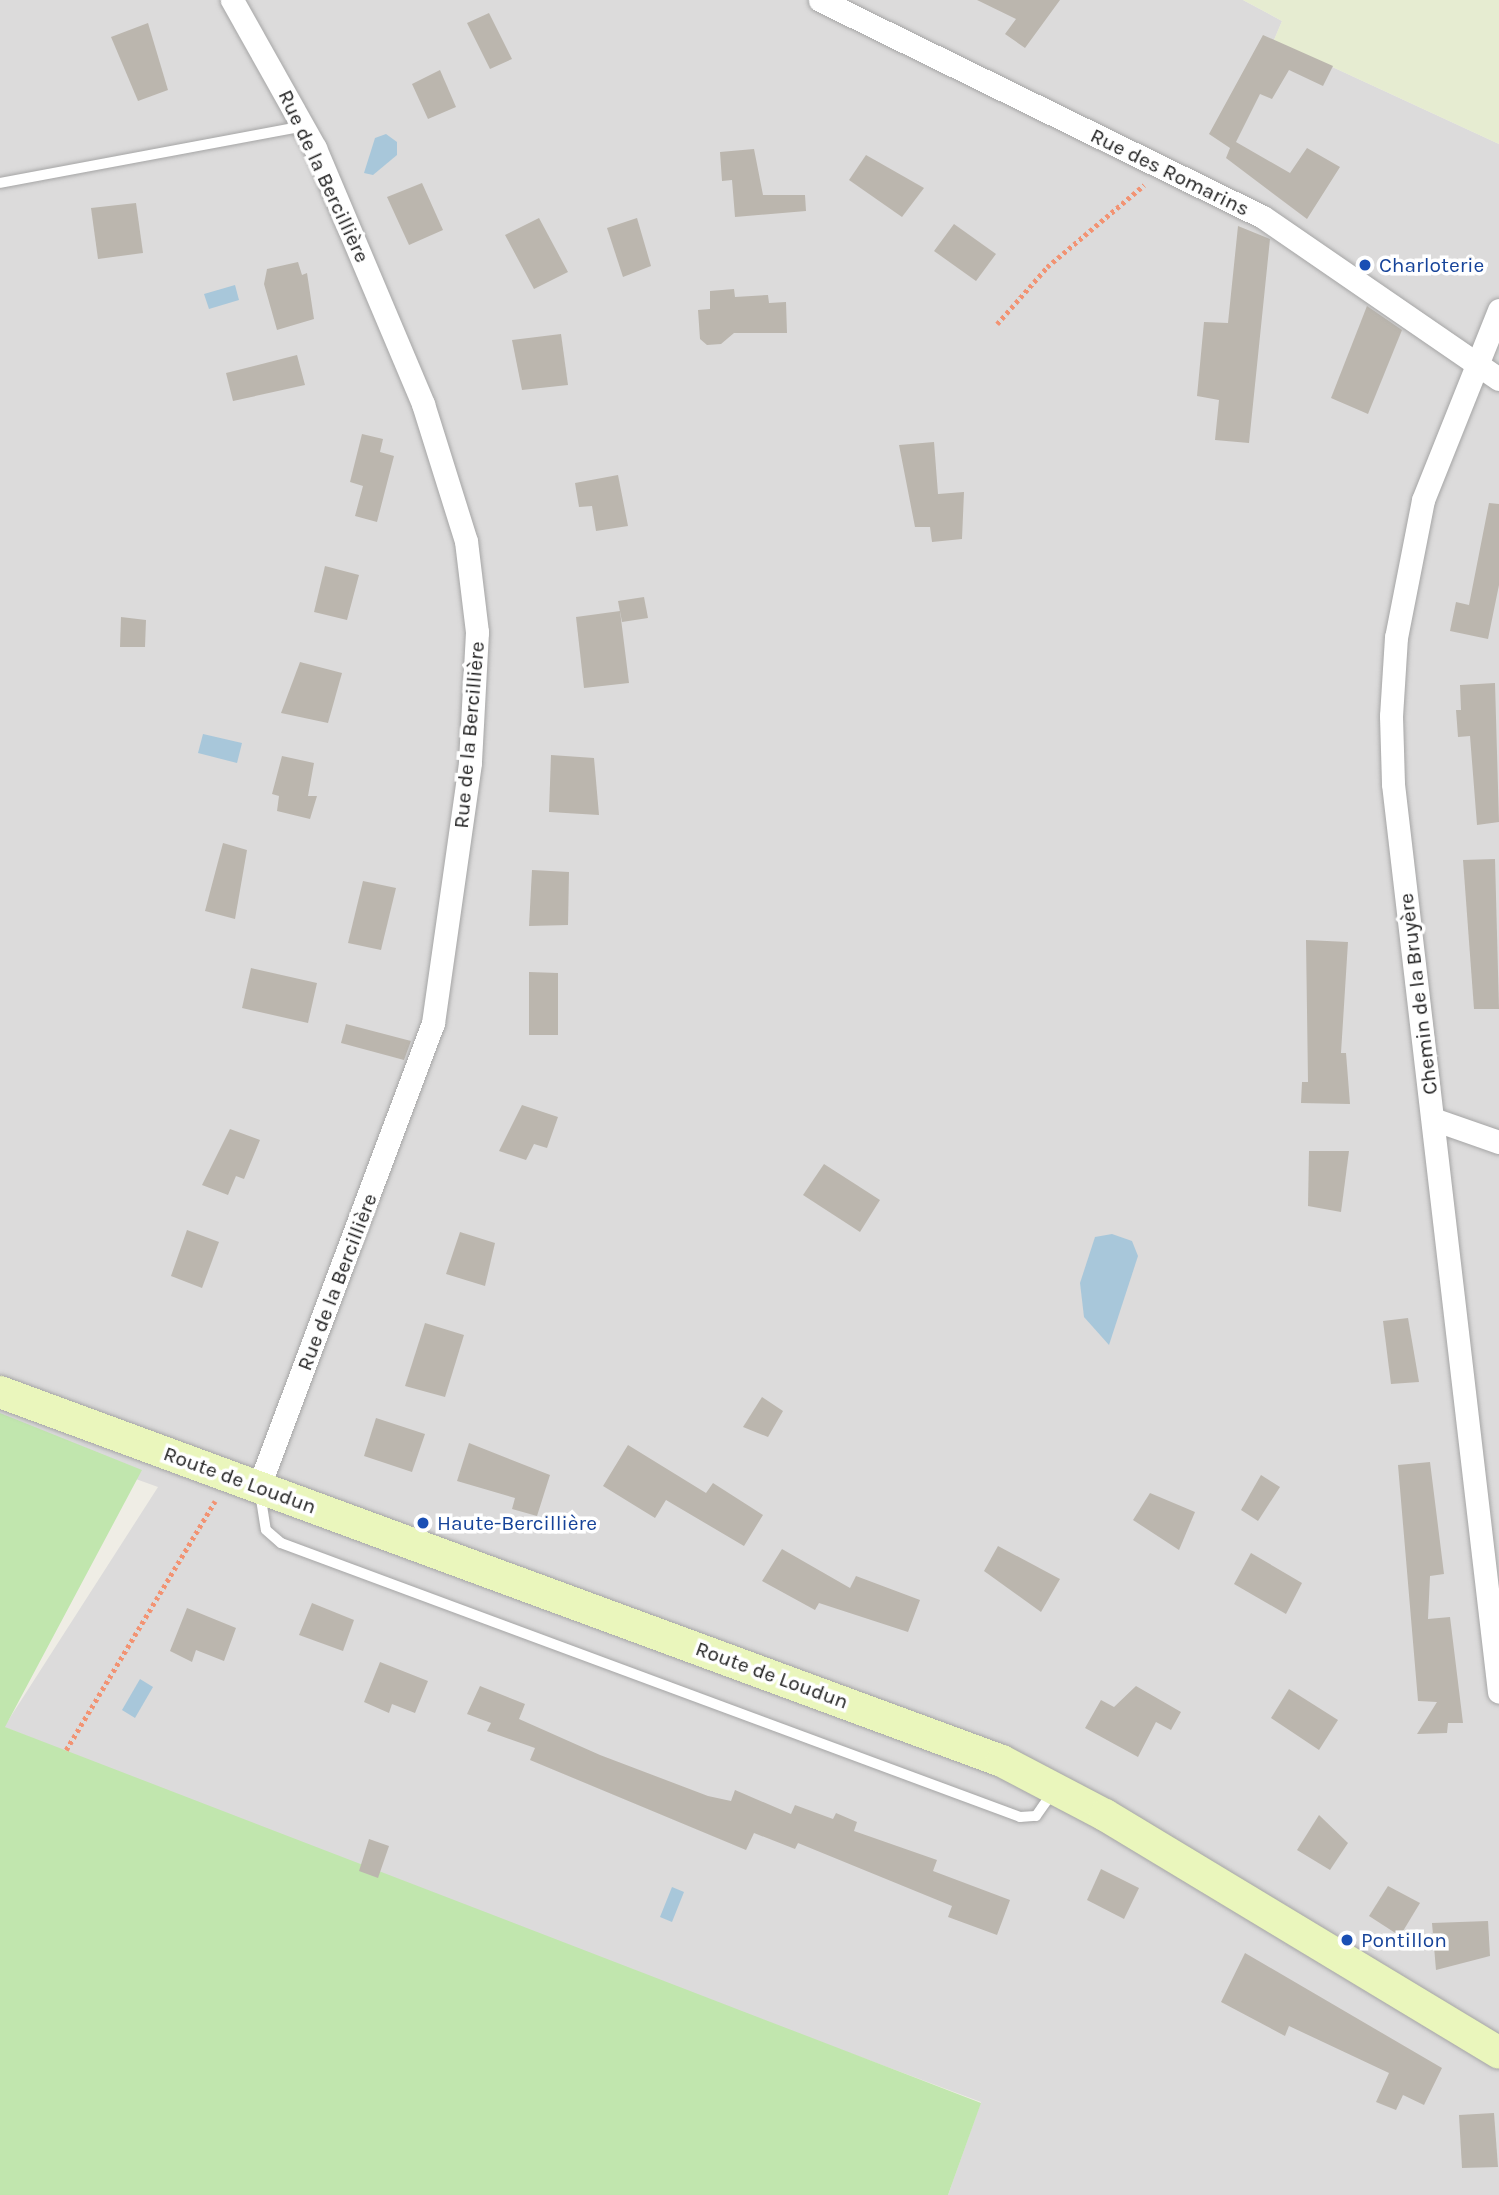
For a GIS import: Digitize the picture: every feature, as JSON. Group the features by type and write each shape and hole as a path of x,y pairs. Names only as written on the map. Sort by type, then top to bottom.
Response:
{"main road":[{"name":"Route de Loudun","path":"0,1392 929,1731 1055,1787 1499,2053"}],"street":[{"name":"Rue de la Bercillière","path":"232,0 304,126 442,453 474,586 476,664 470,763 433,1023 259,1487"},
{"name":"Rue des Romarins","path":"820,0 1297,236 1499,379"},
{"name":"Chemin de la Bruyère","path":"1499,310 1440,447 1407,565 1391,716 1433,1119 1499,1692"},
{"path":"1433,1119 1499,1142"}],"lane":[{"path":"0,183 304,126"},
{"path":"259,1487 263,1523 281,1543 1020,1817 1036,1816 1055,1787"}],"path":[{"path":"998,324 1047,267 1164,169"},
{"path":"66,1750 230,1476"}],"shaded area":[{"path":"0,0 1243,0 1282,21 1274,40 1499,144 1499,2195 948,2195 981,2102 459,1907 4,1727 158,1487 0,1430"}],"green space":[{"path":"1243,0 1499,0 1499,144 1274,40 1282,21"},
{"path":"0,1413 142,1470 5,1727 981,2103 948,2195 0,2195"}],"water":[{"path":"386,134 397,142 397,155 373,175 364,173 375,138"},
{"path":"235,285 239,300 209,309 204,294"},
{"path":"203,734 242,743 237,763 198,753"},
{"path":"1112,1234 1132,1241 1138,1256 1109,1345 1084,1317 1080,1283 1095,1237"},
{"path":"140,1679 153,1687 135,1718 122,1710"},
{"path":"672,1887 684,1892 672,1922 660,1917"}],"building":[{"path":"977,0 1060,0 1025,48 1005,34 1016,19"},
{"path":"489,13 512,59 490,69 467,23"},
{"path":"148,23 168,90 138,101 111,37"},
{"path":"1263,35 1333,66 1323,86 1289,70 1272,99 1260,94 1236,142 1290,173 1307,148 1340,167 1307,219 1226,158 1230,148 1209,134"},
{"path":"440,70 456,107 428,119 412,84"},
{"path":"754,149 763,195 805,195 806,211 735,217 732,180 722,181 720,152"},
{"path":"866,155 924,188 902,217 849,180"},
{"path":"422,183 443,230 409,245 387,197"},
{"path":"136,203 143,253 98,259 91,208"},
{"path":"539,218 568,272 534,289 505,235"},
{"path":"637,218 651,266 623,277 607,228"},
{"path":"954,224 996,254 976,281 934,251"},
{"path":"1238,226 1270,239 1249,443 1215,440 1219,400 1197,396 1204,322 1228,323"},
{"path":"298,262 302,275 307,273 314,319 277,330 264,284 267,269"},
{"path":"734,289 735,297 768,295 769,303 786,302 787,333 734,333 721,344 707,345 700,339 698,310 710,309 710,291"},
{"path":"1367,306 1402,330 1368,414 1331,398"},
{"path":"561,334 568,385 522,390 512,340"},
{"path":"297,355 305,385 233,401 226,373"},
{"path":"362,434 383,439 380,452 394,456 377,522 355,516 363,486 350,482"},
{"path":"934,442 938,494 964,492 962,539 932,542 930,527 915,527 899,445"},
{"path":"618,475 628,526 596,531 592,506 579,507 575,483"},
{"path":"1489,503 1499,504 1499,585 1488,639 1450,631 1456,602 1469,605"},
{"path":"325,566 359,575 347,620 314,612"},
{"path":"644,597 648,618 622,622 618,601"},
{"path":"620,611 629,683 584,688 576,617"},
{"path":"121,617 146,620 145,647 120,647"},
{"path":"300,662 342,673 328,723 281,713"},
{"path":"1495,683 1499,822 1477,825 1470,736 1458,737 1456,710 1461,710 1460,685"},
{"path":"551,755 594,758 599,815 549,812"},
{"path":"282,756 314,763 308,796 317,796 310,819 277,811 279,796 272,794"},
{"path":"223,843 247,850 235,919 205,911"},
{"path":"1495,859 1499,1009 1474,1009 1463,860"},
{"path":"532,870 569,872 568,925 529,926"},
{"path":"363,881 396,888 381,950 348,943"},
{"path":"1306,940 1348,942 1341,1053 1346,1053 1350,1104 1301,1103 1302,1082 1308,1082"},
{"path":"251,968 317,983 308,1023 242,1008"},
{"path":"529,972 558,973 558,1035 529,1035"},
{"path":"346,1024 411,1041 404,1060 341,1043"},
{"path":"522,1105 558,1117 547,1148 534,1144 526,1160 499,1151"},
{"path":"230,1129 260,1140 244,1179 236,1176 228,1195 202,1185"},
{"path":"1309,1151 1349,1151 1341,1212 1308,1206"},
{"path":"824,1164 880,1200 860,1232 803,1195"},
{"path":"187,1230 219,1242 202,1288 171,1276"},
{"path":"460,1232 495,1243 485,1286 446,1274"},
{"path":"1408,1318 1419,1382 1391,1384 1383,1321"},
{"path":"425,1323 464,1335 445,1397 405,1386"},
{"path":"762,1397 783,1411 768,1437 743,1427"},
{"path":"376,1418 425,1434 412,1472 364,1456"},
{"path":"469,1443 550,1475 537,1516 512,1509 515,1498 457,1481"},
{"path":"628,1445 706,1493 713,1483 763,1515 744,1546 666,1500 655,1518 603,1486"},
{"path":"1430,1462 1444,1574 1430,1576 1428,1619 1450,1617 1463,1723 1448,1723 1447,1733 1417,1734 1437,1702 1418,1701 1398,1465"},
{"path":"1261,1475 1280,1487 1258,1521 1241,1510"},
{"path":"1150,1493 1195,1512 1179,1550 1133,1520"},
{"path":"998,1546 1060,1579 1041,1612 984,1571"},
{"path":"782,1549 850,1588 856,1576 920,1600 908,1632 819,1603 815,1610 762,1581"},
{"path":"1251,1553 1302,1583 1286,1614 1234,1584"},
{"path":"312,1603 354,1620 343,1651 299,1635"},
{"path":"187,1608 236,1628 224,1661 196,1650 192,1662 170,1651"},
{"path":"380,1662 428,1681 415,1713 392,1704 389,1713 364,1702"},
{"path":"480,1686 525,1704 519,1719 600,1755 708,1796 731,1801 735,1790 791,1814 795,1805 833,1819 836,1813 857,1822 854,1831 937,1860 933,1871 1010,1900 997,1935 948,1917 952,1906 798,1843 795,1849 754,1833 746,1850 530,1760 535,1748 487,1731 491,1723 467,1714"},
{"path":"1136,1686 1181,1712 1171,1730 1156,1722 1138,1757 1085,1728 1101,1700 1114,1707"},
{"path":"1289,1689 1338,1720 1319,1750 1271,1718"},
{"path":"1319,1815 1348,1843 1330,1870 1297,1850"},
{"path":"369,1839 389,1846 378,1878 359,1871"},
{"path":"1101,1869 1139,1888 1124,1919 1087,1900"},
{"path":"1388,1886 1420,1903 1400,1936 1369,1916"},
{"path":"1488,1921 1490,1956 1436,1970 1432,1923"},
{"path":"1245,1953 1442,2068 1424,2105 1403,2095 1396,2110 1376,2102 1389,2073 1289,2026 1285,2036 1221,2002"},
{"path":"1494,2113 1498,2167 1462,2168 1459,2115"}],"place":[{"name":"Charloterie","path":"1365,265"},
{"name":"Haute-Bercillière","path":"423,1523"},
{"name":"Pontillon","path":"1347,1940"}]}
